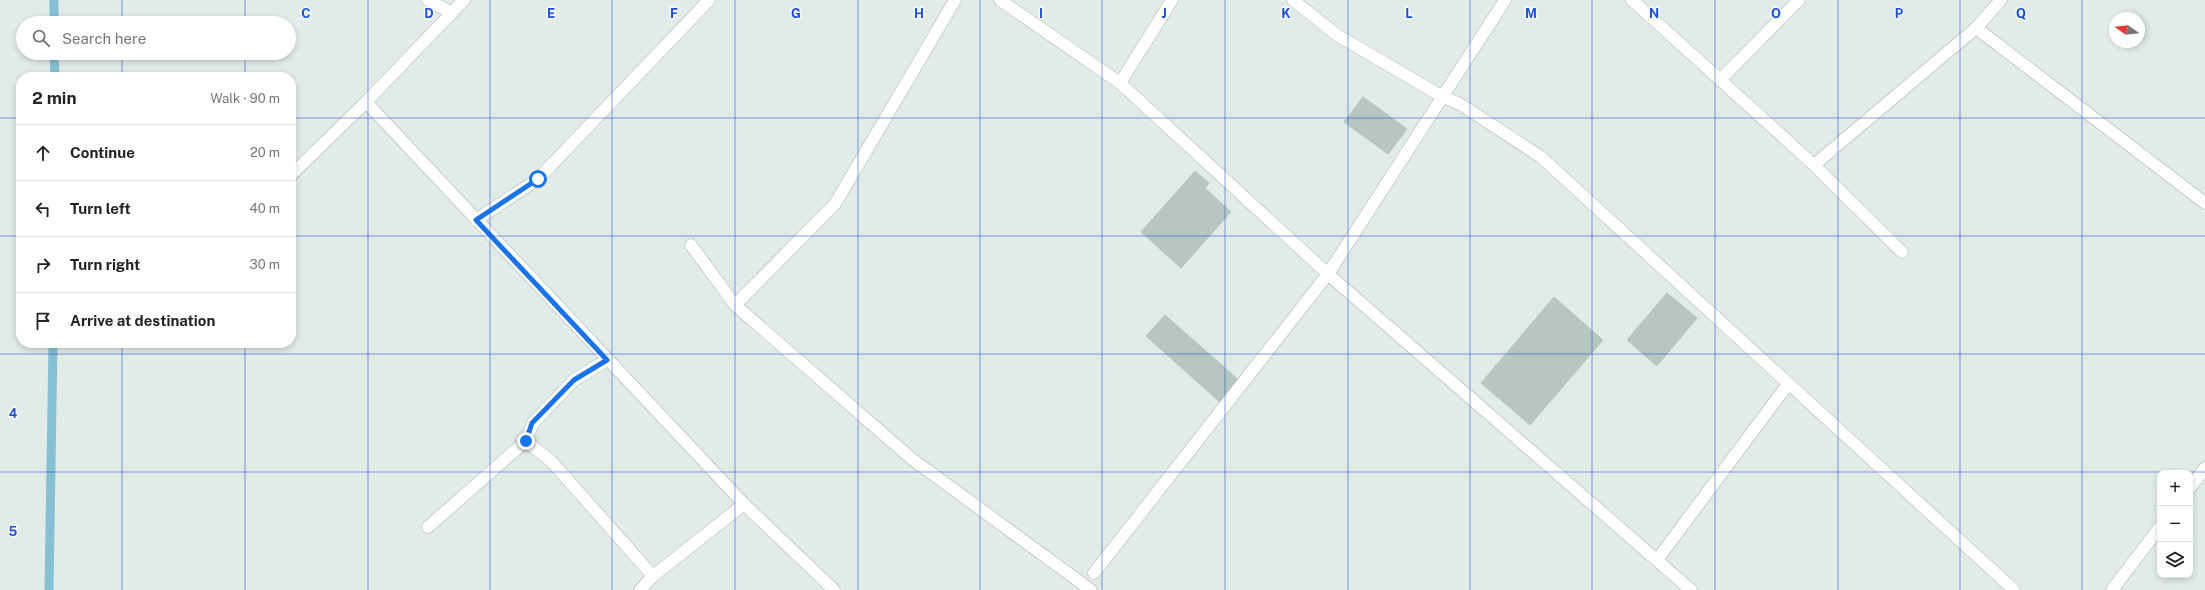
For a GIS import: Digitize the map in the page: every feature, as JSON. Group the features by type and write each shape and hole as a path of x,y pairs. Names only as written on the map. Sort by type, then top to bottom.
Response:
{"street":[{"path":"428,0 452,14"},
{"path":"296,170 366,102 464,0"},
{"path":"476,220 538,179 709,0"},
{"path":"736,305 834,204 954,0"},
{"path":"1000,0 1120,83 1328,274 1691,590"},
{"path":"1120,83 1172,0"},
{"path":"1293,0 1337,35 1443,97 1460,104 1541,157 2014,590"},
{"path":"1094,573 1328,274 1505,0"},
{"path":"1632,0 1814,165 1902,252"},
{"path":"1720,80 1799,0"},
{"path":"1814,165 1976,28 2001,0"},
{"path":"1976,28 2205,203"},
{"path":"366,102 744,504 834,590"},
{"path":"691,245 736,305 912,458 1091,590"},
{"path":"428,527 526,441 532,423 574,380 607,360"},
{"path":"1657,560 1788,384"},
{"path":"526,441 551,461 652,576"},
{"path":"2193,484 2205,468"},
{"path":"640,590 652,576 744,504"},
{"path":"2112,590 2157,531"}],"building":[{"path":"1363,97 1407,129 1388,154 1344,122"},
{"path":"1195,171 1209,183 1205,188 1231,212 1181,268 1141,232"},
{"path":"1667,293 1697,318 1657,366 1627,340"},
{"path":"1554,297 1603,340 1530,425 1481,383"},
{"path":"1165,315 1242,383 1222,404 1146,336"}],"waterway":[{"path":"54,0 54,16"},
{"path":"54,60 55,72"},
{"path":"49,590 53,348"}],"route":[{"path":"526,441 532,423 574,380 607,360 476,220 538,179"}]}
